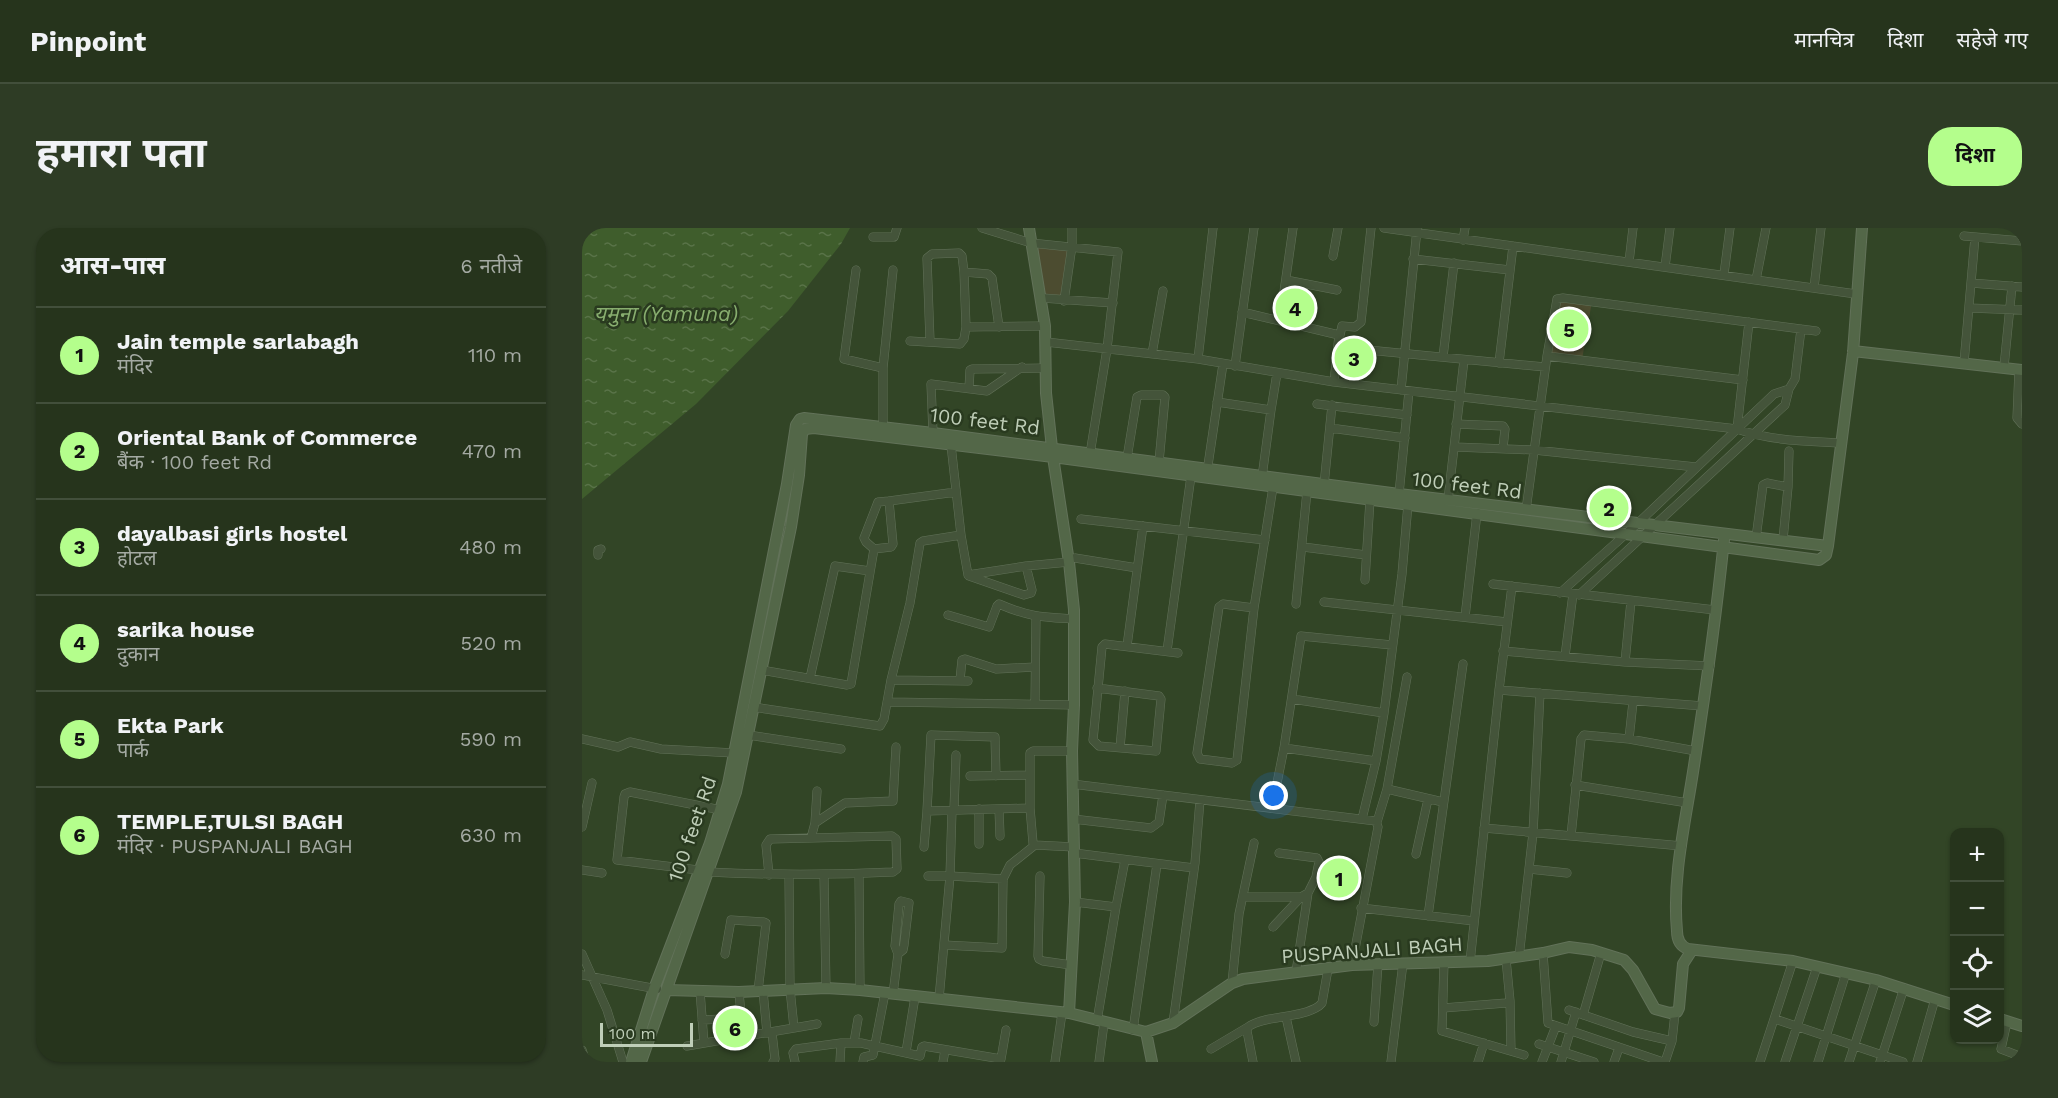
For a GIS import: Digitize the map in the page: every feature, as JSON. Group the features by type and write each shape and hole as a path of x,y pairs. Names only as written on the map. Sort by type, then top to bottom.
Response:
{"main road":[{"path":"1029,228 1045,326 1047,393 1053,453 1072,560 1074,705 1072,784 1075,902 1065,1013"},
{"path":"641,1062 667,990 703,871 724,812 736,792 791,527 799,475 802,434 805,429 814,428 951,445 1053,453 1191,476 1207,474 1273,487 1819,560 1826,555 1828,546 1853,351 1862,228"},
{"path":"1853,351 2021,370"},
{"name":"100 feet Rd","path":"724,812 787,484 796,425 800,419 804,418 933,433 1053,453 1090,454 1159,462 1207,474 1262,477 1828,546"},
{"path":"1725,534 1710,666 1677,881 1676,930 1682,946 1692,950 1792,961 1876,980 1950,1004"},
{"name":"100 feet Rd","path":"631,1062 654,989 703,871"},
{"name":"PUSPANJALI BAGH","path":"667,990 739,992 826,987 1065,1013 1146,1032 1173,1023 1232,983 1243,979 1352,965 1506,959 1565,947 1619,957 1628,964 1655,1009 1675,1013"},
{"path":"1675,1013 1679,1008 1683,964 1692,950"},
{"path":"2004,1021 2022,1026"},
{"path":"1146,1032 1150,1061"}],"street":[{"path":"873,237 894,237 897,228"},
{"path":"982,228 1032,243 1118,252 1107,349 1090,454"},
{"path":"1064,301 1072,246 1072,228"},
{"path":"1198,359 1213,228"},
{"path":"1235,366 1254,228"},
{"path":"1280,320 1293,228"},
{"path":"1333,256 1338,228"},
{"path":"1334,382 1342,326 1355,327 1361,322 1371,228"},
{"path":"1384,228 1416,230 1463,240 1724,274 1856,294"},
{"path":"1463,240 1465,228"},
{"path":"1629,262 1633,228"},
{"path":"1665,267 1670,228"},
{"path":"1724,274 1730,228"},
{"path":"1756,280 1766,228"},
{"path":"1814,288 1821,228"},
{"path":"1399,494 1407,415 1406,354 1416,230"},
{"path":"1964,236 2022,241"},
{"path":"1964,363 1975,237"},
{"path":"1499,363 1513,246"},
{"path":"910,340 960,344 964,339 966,327 964,272 962,256 959,253 932,254 927,258 930,341"},
{"path":"1413,259 1510,270"},
{"path":"1443,357 1454,263"},
{"path":"856,270 844,359 882,368"},
{"path":"883,427 882,368 893,270"},
{"path":"964,272 990,275 994,280 999,327"},
{"path":"1286,280 1337,290"},
{"path":"1971,283 2022,287"},
{"path":"2004,368 2012,286"},
{"path":"1152,354 1163,291"},
{"path":"1042,298 1113,303"},
{"path":"1526,510 1545,367 1557,299 1816,331"},
{"path":"1969,308 2022,310"},
{"path":"1242,312 1340,335"},
{"path":"1737,429 1749,322"},
{"path":"966,327 1045,326"},
{"path":"1565,656 1576,594 1785,405 1789,389 1795,380 1801,329"},
{"path":"1046,342 1198,359 1334,382 1737,429 1789,440 1841,442"},
{"path":"1368,350 1545,367"},
{"path":"1547,356 1743,380"},
{"path":"1448,500 1464,360"},
{"path":"1207,474 1223,364"},
{"path":"933,433 931,384 989,390 1022,368"},
{"path":"969,388 971,370 1046,368"},
{"path":"2021,370 2017,418 2022,424"},
{"path":"1262,477 1277,373"},
{"path":"1560,593 1637,524 1774,394 1789,389"},
{"path":"1127,458 1137,397 1163,395 1166,397 1159,462"},
{"path":"1217,402 1271,410"},
{"path":"1317,404 1407,415"},
{"path":"1324,485 1332,405"},
{"path":"1456,424 1503,426 1505,429 1503,448"},
{"path":"1330,428 1405,438"},
{"path":"951,445 968,575"},
{"path":"1455,447 1534,450 1696,467"},
{"path":"1783,540 1789,451"},
{"path":"1167,651 1191,476"},
{"path":"1756,538 1763,485 1767,483 1788,487"},
{"path":"1254,608 1223,604 1219,607 1197,753 1200,759 1232,763 1237,760 1254,608 1273,487"},
{"path":"1296,604 1307,491"},
{"path":"889,501 893,544 888,548 874,549 864,538 878,502 956,492"},
{"path":"1365,580 1370,500"},
{"path":"1362,819 1376,761 1384,713 1408,504"},
{"path":"1465,617 1477,513"},
{"path":"1081,519 1265,540"},
{"path":"1127,646 1143,526"},
{"path":"753,707 875,726 883,723 910,603 921,541 961,535"},
{"path":"1303,547 1366,555"},
{"path":"761,670 851,684 874,549"},
{"path":"968,575 1072,560 1137,568"},
{"path":"810,678 836,566 870,571"},
{"path":"968,575 1024,595 1032,590 1026,566"},
{"path":"1493,584 1715,610"},
{"path":"1470,962 1498,690 1512,586"},
{"path":"1625,662 1631,601"},
{"path":"1324,602 1507,622"},
{"path":"948,615 989,627 999,604 1022,614 1036,617 1073,619"},
{"path":"1035,704 1036,617"},
{"path":"1272,808 1301,636 1392,645"},
{"path":"1097,688 1160,696 1158,749 1153,752 1099,746 1094,740 1097,688 1103,645 1178,653"},
{"path":"1503,651 1625,662 1710,666"},
{"path":"891,680 964,681 962,660 965,659 996,669 1035,668"},
{"path":"1428,916 1463,664"},
{"path":"1352,965 1377,822 1386,789 1407,677"},
{"path":"1498,690 1703,706"},
{"path":"1120,748 1125,691"},
{"path":"1520,957 1533,833 1540,693"},
{"path":"1292,699 1384,713"},
{"path":"887,702 1074,705"},
{"path":"1629,739 1633,702"},
{"path":"748,735 841,748"},
{"path":"924,847 931,735 995,737 997,739 996,776"},
{"path":"1571,836 1575,785 1581,739 1584,735 1629,739 1696,751"},
{"path":"582,739 618,747 630,742 661,749 734,753"},
{"path":"815,823 845,803 893,801 896,747"},
{"path":"1284,747 1376,761"},
{"path":"1035,845 1030,808 1029,756 1033,751 1072,751"},
{"path":"939,999 950,876 956,755"},
{"path":"970,776 1030,775"},
{"path":"582,827 592,783"},
{"path":"1072,784 1377,822"},
{"path":"1575,785 1688,803"},
{"path":"1386,789 1443,802"},
{"path":"811,838 815,823 817,791"},
{"path":"724,812 630,792 625,794 617,860 703,871 768,875 789,876 893,872 897,870 895,837 768,840 766,849 768,875"},
{"path":"1073,819 1151,828 1159,822 1163,795"},
{"path":"1416,854 1428,799"},
{"path":"1173,1023 1194,868 1200,800"},
{"path":"927,811 1030,808"},
{"path":"979,809 979,844"},
{"path":"999,809 1000,836"},
{"path":"1484,828 1682,846"},
{"path":"1232,983 1243,897 1254,843"},
{"path":"944,945 1002,948 1003,879 1010,865 1035,845 1125,860 1194,868"},
{"path":"1273,927 1305,895 1316,877 1318,859 1279,854"},
{"path":"1099,1062 1101,1022 1116,908 1125,860"},
{"path":"1133,1030 1157,864"},
{"path":"1529,869 1567,873"},
{"path":"582,870 602,873"},
{"path":"859,874 860,990"},
{"path":"824,875 826,987"},
{"path":"789,876 790,989 794,1028"},
{"path":"928,876 1003,879"},
{"path":"1040,876 1039,959 1071,965"},
{"path":"1243,897 1305,895"},
{"path":"1296,972 1305,895"},
{"path":"864,1062 864,1057 873,1055 889,994 897,954 895,946 899,904 901,901 907,901 909,903 904,945 903,950 897,954"},
{"path":"1075,902 1116,908"},
{"path":"1361,908 1474,921"},
{"path":"725,954 731,920 766,923 760,991 775,1059 773,1062"},
{"path":"1543,953 1546,1020 1556,1026 1664,1062 1672,1041 1675,1013"},
{"path":"1561,1062 1576,1012 1600,953"},
{"path":"582,954 607,1010 623,1062"},
{"path":"1506,959 1511,1051"},
{"path":"1760,1062 1792,961"},
{"path":"1444,962 1441,1029 1443,1032 1524,1055"},
{"path":"1391,1062 1402,963"},
{"path":"1374,1022 1378,964"},
{"path":"1785,1062 1817,967"},
{"path":"1211,1049 1253,1023 1315,1009 1322,1003 1328,969"},
{"path":"1818,1062 1846,974"},
{"path":"582,975 594,979 667,990"},
{"path":"1850,1062 1876,980"},
{"path":"1881,1059 1904,988"},
{"path":"700,991 704,1043"},
{"path":"739,992 743,1037"},
{"path":"906,1052 915,997"},
{"path":"1917,1062 1935,999"},
{"path":"1443,1008 1510,1001"},
{"path":"1576,1012 1634,1032 1672,1041"},
{"path":"1055,1062 1065,1013"},
{"path":"1286,1017 1296,1062"},
{"path":"702,1020 742,1018"},
{"path":"854,1042 858,1019"},
{"path":"1775,1019 1855,1046 1881,1059 1904,1062"},
{"path":"687,1046 817,1024"},
{"path":"1542,1062 1556,1026"},
{"path":"1248,1027 1254,1062"},
{"path":"795,1062 794,1050 854,1042 906,1052 920,1059 923,1046 945,1050 968,1058 1001,1060 1006,1030"},
{"path":"840,1062 841,1043"},
{"path":"1478,1062 1484,1043"},
{"path":"1539,1044 1594,1062"},
{"path":"2000,1044 2003,1051 2021,1055"},
{"path":"1614,1062 1619,1048"},
{"path":"582,1050 586,1062"},
{"path":"943,1062 945,1050"}],"shaded area":[{"path":"1031,243 1072,246 1064,301 1042,298"},
{"path":"1557,299 1592,301 1582,360 1547,356"}],"water":[{"name":"यमुना (Yamuna)","path":"582,228 850,228 841,244 788,311 696,404 582,499"}],"place":[{"name":"sarika house","path":"1295,308"},
{"name":"Ekta Park","path":"1569,329"},
{"name":"dayalbasi girls hostel","path":"1354,358"},
{"name":"Oriental Bank of Commerce","path":"1609,508"},
{"name":"Jain temple sarlabagh","path":"1339,878"},
{"name":"TEMPLE,TULSI BAGH","path":"735,1028"}]}
